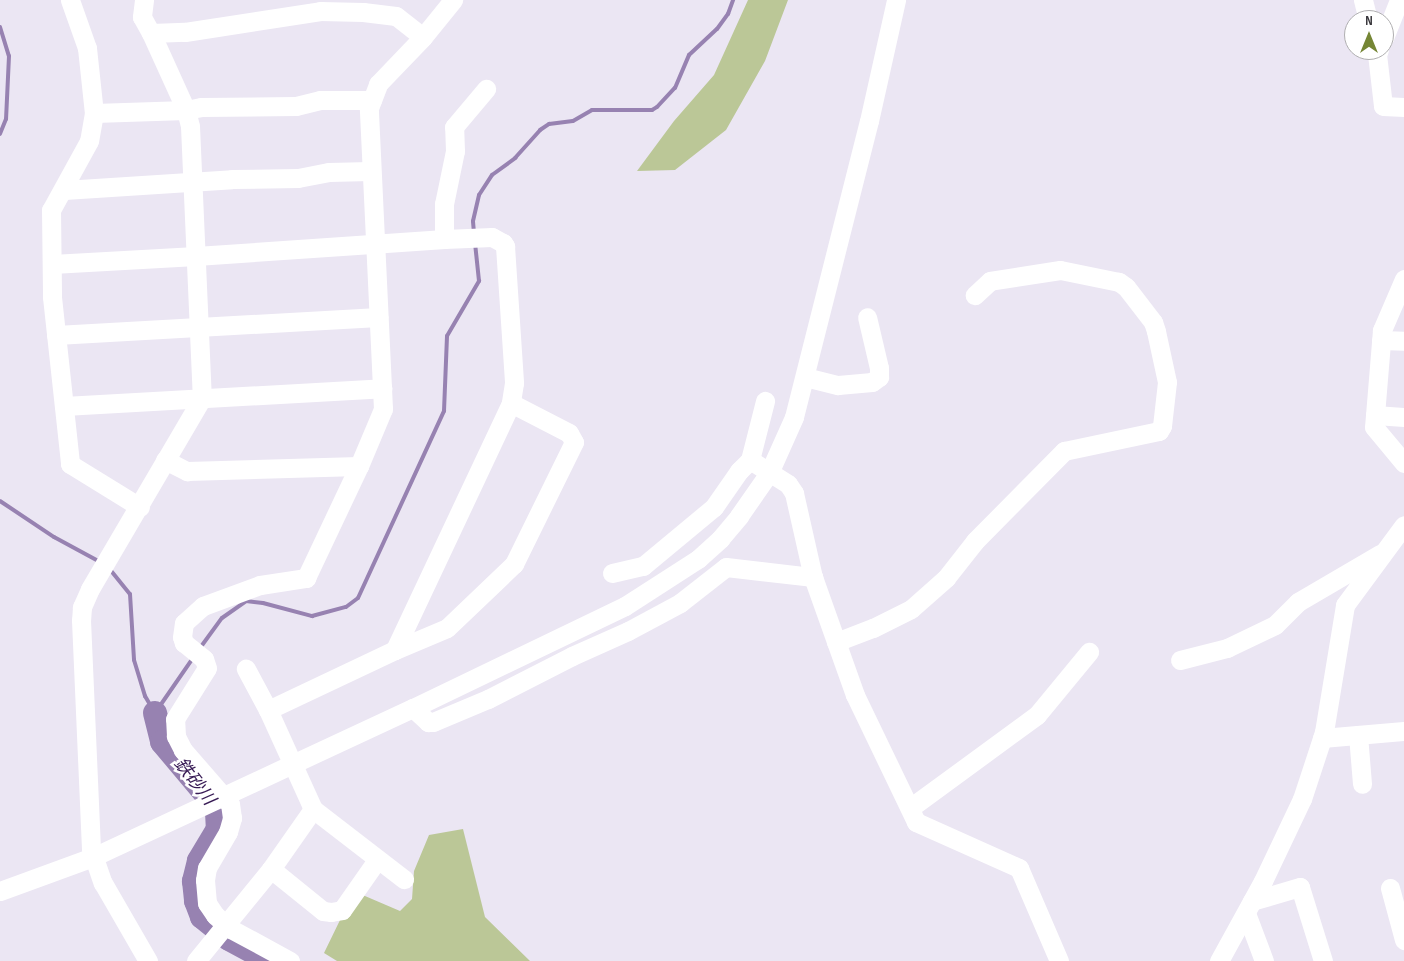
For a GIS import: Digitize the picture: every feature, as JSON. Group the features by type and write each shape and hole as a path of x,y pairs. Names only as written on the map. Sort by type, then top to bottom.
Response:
{"street":[{"path":"70,0 87,48 94,113 89,142 64,190 51,210 56,335 70,464 140,507"},
{"path":"144,0 142,17 186,110 190,126 202,398 165,460 140,507 90,589 82,607 81,620 93,857 102,883 148,961"},
{"path":"290,961 231,929 215,915 208,903 205,880 207,868 228,832 232,811 230,804 178,743 174,727 175,719 206,668 198,654 184,643 182,636 184,623 203,606 260,585 306,578 359,466 383,409 370,171 369,108 378,84 423,37 453,0"},
{"path":"0,891 93,857 413,708 625,606 666,582 698,559 720,539 739,516 769,473 794,417 869,120 896,0"},
{"path":"1394,12 1399,0"},
{"path":"151,33 185,32 320,11 363,12 396,16 423,37"},
{"path":"1380,60 1383,106 1404,107"},
{"path":"449,239 444,204 455,151 454,127 486,89"},
{"path":"94,113 186,110 201,107 296,106 320,100 372,100"},
{"path":"64,190 192,181 298,178 329,172 370,171"},
{"path":"52,264 492,237 506,246 514,383 511,403 395,650"},
{"path":"836,642 873,628 911,609 946,578 975,542 1064,451 1159,431 1162,426 1167,382 1156,331 1153,322 1126,287 1119,282 1060,270 990,282 975,294"},
{"path":"1404,279 1382,330 1374,427 1404,464"},
{"path":"56,335 378,317"},
{"path":"804,377 838,386 872,382 879,377 879,368 867,317"},
{"path":"1381,340 1404,341"},
{"path":"64,406 382,388"},
{"path":"612,573 642,566 714,507 739,471 750,460 765,401"},
{"path":"268,710 395,650 447,628 514,564 574,445 574,438 569,433 511,403"},
{"path":"1375,414 1404,417"},
{"path":"165,460 187,472 359,466"},
{"path":"750,460 788,484 794,493 814,577 855,696 916,822 1019,868 1059,961"},
{"path":"1219,961 1249,907 1302,799 1322,738 1345,605 1404,525"},
{"path":"1180,660 1227,648 1275,625 1298,602 1385,551"},
{"path":"413,708 428,722 433,722 488,699 572,656 628,631 680,603 726,567 814,577"},
{"path":"910,808 1037,715 1089,652"},
{"path":"246,669 268,710 285,767 313,809 404,879"},
{"path":"1322,738 1404,732"},
{"path":"1358,735 1362,784"},
{"path":"196,961 271,869 313,809"},
{"path":"271,869 322,911 332,912 342,910 377,860"},
{"path":"1249,907 1300,887 1323,961"},
{"path":"1390,888 1404,940"},
{"path":"1249,907 1264,961"}],"green space":[{"path":"748,0 788,0 765,61 726,130 675,170 637,171 674,121 714,75"},
{"path":"463,829 485,917 530,961 337,961 324,953 341,918 358,893 400,911 412,899 414,871 429,835"}],"waterway":[{"path":"474,233 473,221 479,195 492,175 515,158 540,130 549,124 573,121 592,110 652,110 657,107 675,88 689,55 717,29 728,14 733,0"},
{"path":"0,27 9,56 6,119 0,134"},
{"path":"200,648 222,618 246,601 263,603 312,616 346,607 358,598 444,411 447,336 479,281 475,243"},
{"path":"0,501 54,537 100,562"},
{"path":"108,567 130,594 134,660 145,696 155,713 193,658"},
{"name":"鉄砂川","path":"155,713 162,742 214,804 217,812 218,829 199,861 194,881 196,901 202,917 229,939 270,961"}]}
